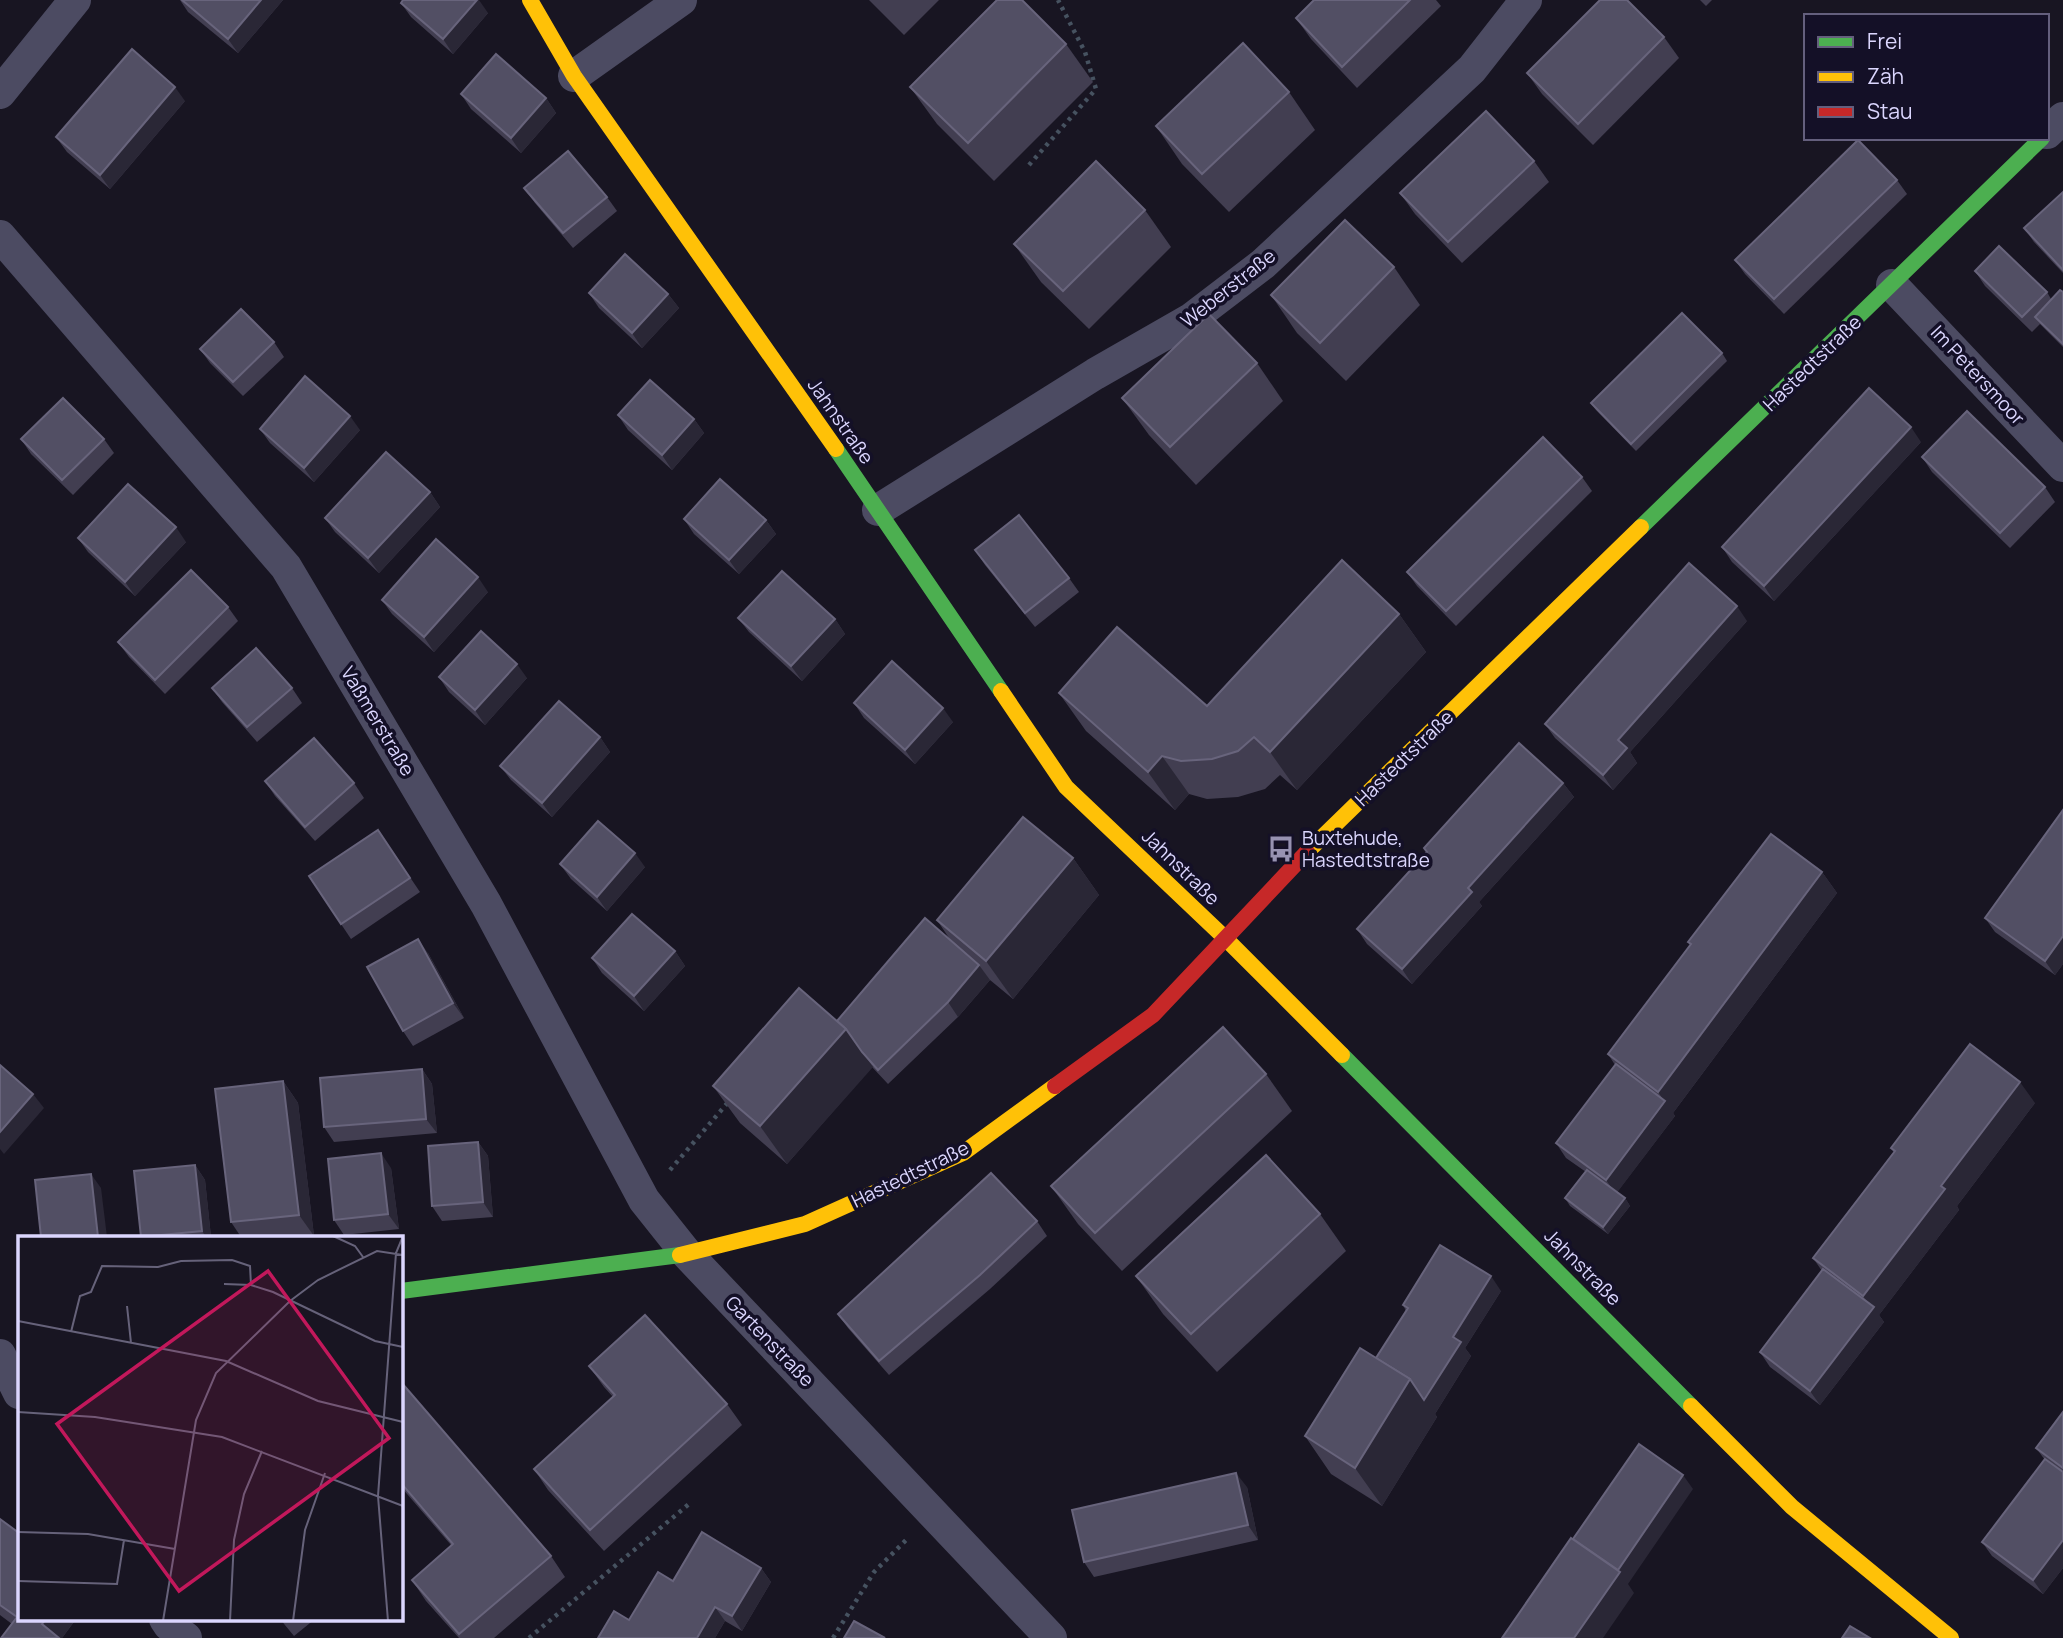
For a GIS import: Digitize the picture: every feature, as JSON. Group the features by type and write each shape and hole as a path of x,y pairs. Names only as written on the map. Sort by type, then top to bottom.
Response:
{"street":[{"path":"0,93 75,0"},
{"name":"Jahnstraße","path":"530,0 574,76 878,510 1066,786 1225,938 1792,1507 1951,1638"},
{"path":"574,76 681,0"},
{"name":"Weberstraße","path":"878,510 1095,374 1191,319 1263,264 1472,69 1526,0"},
{"path":"2049,132 2063,118"},
{"name":"Hastedtstraße","path":"687,1254 805,1224 963,1153 1153,1014 1296,862 2040,140"},
{"name":"Vaßmerstraße","path":"0,236 286,567 486,904 644,1200 687,1254"},
{"name":"Im Petersmoor","path":"1892,285 2063,466"},
{"path":"402,1291 687,1254"},
{"name":"Gartenstraße","path":"687,1254 1051,1638"},
{"path":"0,1343 18,1341"},
{"path":"0,1355 18,1391"}],"path":[{"path":"1029,165 1096,89 1084,52 1058,0"},
{"path":"644,1200 732,1098"},
{"path":"529,1638 689,1504"},
{"path":"833,1638 874,1572 933,1513"}],"building":[{"path":"182,0 261,0 228,39"},
{"path":"403,0 477,0 443,39 401,3"},
{"path":"997,0 1022,0 1066,44 968,143 910,87"},
{"path":"1314,0 1410,0 1342,67 1296,18"},
{"path":"1600,0 1627,0 1664,37 1578,124 1527,73"},
{"path":"1243,43 1289,92 1202,174 1156,126"},
{"path":"132,49 175,87 100,175 56,137"},
{"path":"496,54 546,98 511,138 461,94"},
{"path":"1486,111 1534,161 1448,242 1400,193"},
{"path":"1858,140 1897,180 1774,299 1735,260"},
{"path":"568,151 607,197 563,233 524,188"},
{"path":"1096,161 1145,210 1063,291 1014,244"},
{"path":"2063,192 2063,270 2024,228"},
{"path":"1345,220 1394,267 1320,343 1271,295"},
{"path":"1999,246 2047,292 2022,317 1975,271"},
{"path":"625,254 668,294 632,333 589,293"},
{"path":"2060,290 2063,292 2063,344 2035,317"},
{"path":"241,309 274,342 233,382 200,349"},
{"path":"1682,313 1722,353 1631,444 1591,403"},
{"path":"1209,314 1257,363 1170,447 1122,398"},
{"path":"305,376 350,416 304,468 260,429"},
{"path":"650,380 694,419 662,455 618,415"},
{"path":"1869,388 1911,427 1764,586 1722,547"},
{"path":"63,398 104,439 62,480 21,439"},
{"path":"1967,411 2045,487 2000,533 1922,457"},
{"path":"1543,437 1582,477 1446,611 1407,572"},
{"path":"386,452 430,492 368,558 325,518"},
{"path":"720,479 766,520 729,560 684,519"},
{"path":"128,484 176,527 125,582 78,538"},
{"path":"1019,515 1069,578 1025,613 975,550"},
{"path":"436,539 478,577 424,637 382,600"},
{"path":"1342,560 1399,614 1270,752 1254,737 1238,751 1212,759 1181,761 1162,756 1148,772 1059,693 1117,627 1207,706"},
{"path":"1689,563 1737,606 1618,740 1627,748 1603,775 1545,724"},
{"path":"191,570 228,607 155,680 118,642"},
{"path":"782,571 835,619 791,666 738,618"},
{"path":"481,631 517,664 475,710 439,677"},
{"path":"256,648 292,688 247,727 212,688"},
{"path":"892,661 943,708 905,750 854,703"},
{"path":"559,701 600,737 542,803 500,766"},
{"path":"314,738 354,783 305,827 265,781"},
{"path":"1519,743 1563,783 1468,888 1472,892 1402,969 1357,929 1427,852 1424,848"},
{"path":"2063,810 2063,936 2045,961 1985,918"},
{"path":"1023,817 1073,858 986,961 937,920"},
{"path":"598,821 635,853 597,897 560,864"},
{"path":"378,830 410,878 341,924 309,876"},
{"path":"1771,834 1822,872 1658,1092 1608,1054 1691,944 1688,942"},
{"path":"632,914 675,951 634,996 592,958"},
{"path":"925,918 979,965 948,1002 878,1070 837,1021"},
{"path":"418,939 453,1003 403,1031 367,967"},
{"path":"799,988 846,1029 760,1126 713,1086"},
{"path":"1223,1027 1266,1074 1095,1233 1051,1186"},
{"path":"1970,1044 2020,1082 1941,1186 1945,1189 1863,1296 1813,1258 1895,1151 1891,1148"},
{"path":"1616,1064 1665,1101 1606,1180 1556,1143"},
{"path":"0,1065 33,1094 0,1132"},
{"path":"422,1069 426,1119 324,1127 320,1078"},
{"path":"283,1081 299,1215 231,1222 215,1089"},
{"path":"478,1142 483,1202 432,1206 428,1146"},
{"path":"381,1153 388,1214 334,1220 328,1159"},
{"path":"1266,1155 1320,1214 1191,1334 1136,1276"},
{"path":"195,1165 202,1231 141,1236 134,1171"},
{"path":"1587,1170 1625,1198 1603,1227 1565,1198"},
{"path":"991,1173 1037,1221 980,1275 879,1361 838,1314"},
{"path":"91,1174 98,1236 41,1236 35,1180"},
{"path":"1440,1245 1491,1276 1453,1337 1461,1342 1424,1400 1410,1379 1376,1358 1408,1308 1403,1305"},
{"path":"1823,1269 1874,1307 1810,1391 1760,1352"},
{"path":"645,1315 727,1404 590,1530 534,1469 615,1395 589,1366"},
{"path":"1360,1348 1410,1379 1355,1468 1305,1436"},
{"path":"402,1383 551,1556 459,1634 412,1580 453,1544 402,1484"},
{"path":"2063,1412 2063,1468 2036,1448"},
{"path":"1639,1444 1683,1475 1618,1570 1573,1539"},
{"path":"2045,1459 2063,1472 2063,1540 2033,1580 1982,1542"},
{"path":"1236,1473 1248,1525 1084,1562 1072,1510"},
{"path":"0,1519 18,1532 18,1620 45,1620 42,1624 59,1638 1,1638 17,1617 0,1605"},
{"path":"702,1532 761,1568 732,1616 715,1607 697,1638 598,1638 614,1611 629,1620 658,1572 673,1581"},
{"path":"1571,1538 1620,1572 1574,1638 1502,1638"},
{"path":"854,1621 885,1638 844,1638"},
{"path":"1850,1626 1870,1638 1842,1638"}],"traffic: fast":[{"path":"1641,527 2040,140"},
{"path":"836,449 1001,691"},
{"path":"1342,1055 1691,1406"},
{"path":"402,1291 680,1255"}],"traffic: slow":[{"path":"530,0 574,76 836,449"},
{"path":"1307,852 1641,527"},
{"path":"1001,691 1066,787 1225,938 1342,1055"},
{"path":"680,1255 805,1224 963,1153 1055,1086"},
{"path":"1691,1406 1792,1507 1951,1638"}],"traffic: jam":[{"path":"1055,1086 1153,1015 1307,852"}],"place":[{"name":"Buxtehude, Hastedtstraße","path":"1281,849"}]}
